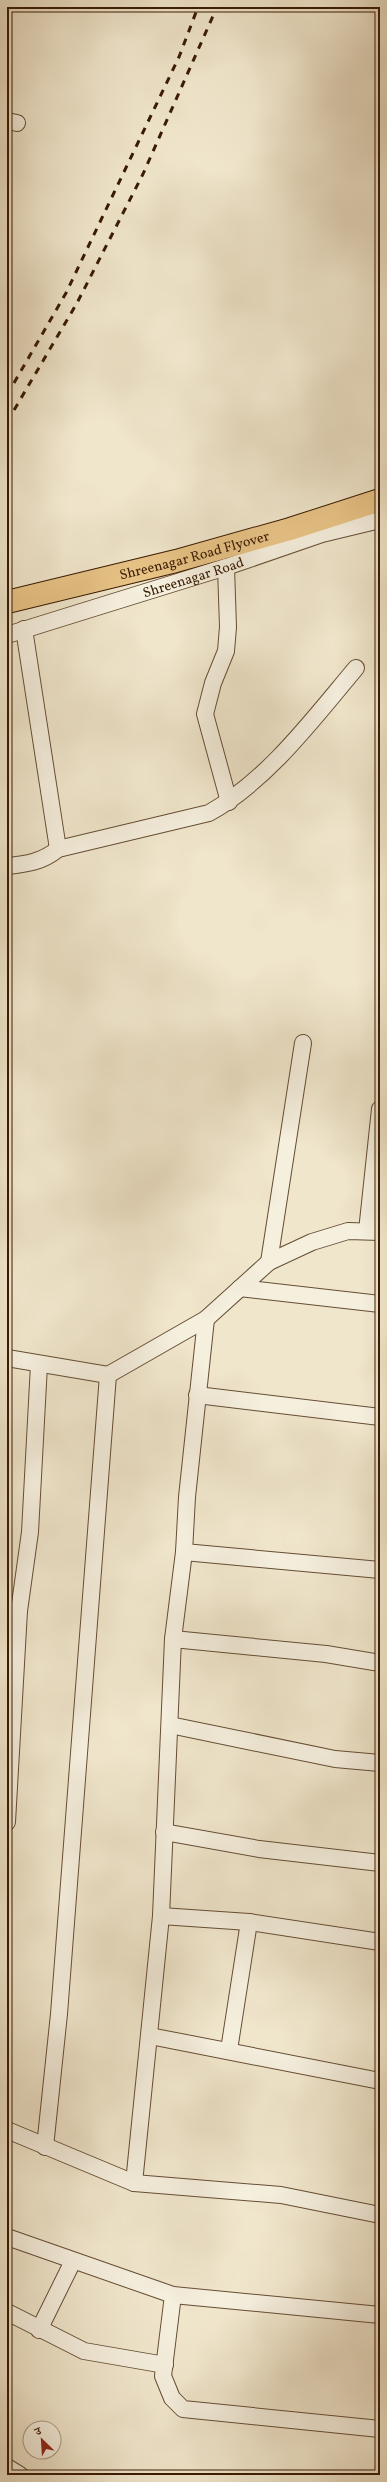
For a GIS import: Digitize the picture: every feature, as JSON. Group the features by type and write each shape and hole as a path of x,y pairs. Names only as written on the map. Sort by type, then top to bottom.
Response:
{"highway":[{"name":"Shreenagar Road Flyover","path":"7,602 176,561 290,529 380,500"}],"street":[{"name":"Shreenagar Road","path":"7,635 226,567 322,534 380,520"},
{"path":"226,567 228,627 226,651 212,683 205,714 229,802"},
{"path":"24,630 58,849"},
{"path":"7,866 34,863 47,857 58,849 209,813 229,802 292,744 356,668"},
{"path":"269,1262 303,1042"},
{"path":"7,1358 39,1365 108,1375 206,1319 269,1262 312,1242 348,1231 373,1231 380,1109"},
{"path":"240,1288 380,1304"},
{"path":"134,2183 161,1916 173,1638 184,1552 197,1396 206,1319"},
{"path":"7,1822 13,1610 30,1532 39,1365"},
{"path":"44,2147 59,2014 108,1375"},
{"path":"197,1396 380,1417"},
{"path":"184,1552 380,1570"},
{"path":"173,1638 326,1654 380,1663"},
{"path":"170,1725 335,1759 380,1763"},
{"path":"164,1832 259,1849 380,1864"},
{"path":"161,1916 249,1922 380,1942"},
{"path":"229,2050 249,1922"},
{"path":"150,2036 380,2080"},
{"path":"7,2130 44,2147 134,2183 281,2195 380,2215"},
{"path":"7,2238 173,2295 380,2315"},
{"path":"39,2330 73,2261"},
{"path":"173,2295 164,2376 172,2398 184,2408 380,2430"},
{"path":"7,2312 39,2330 84,2351 165,2365"},
{"path":"7,2467 20,2475"}],"railway":[{"path":"7,395 66,293 179,57 198,7"},
{"path":"7,422 77,303 143,174 217,7"}]}
